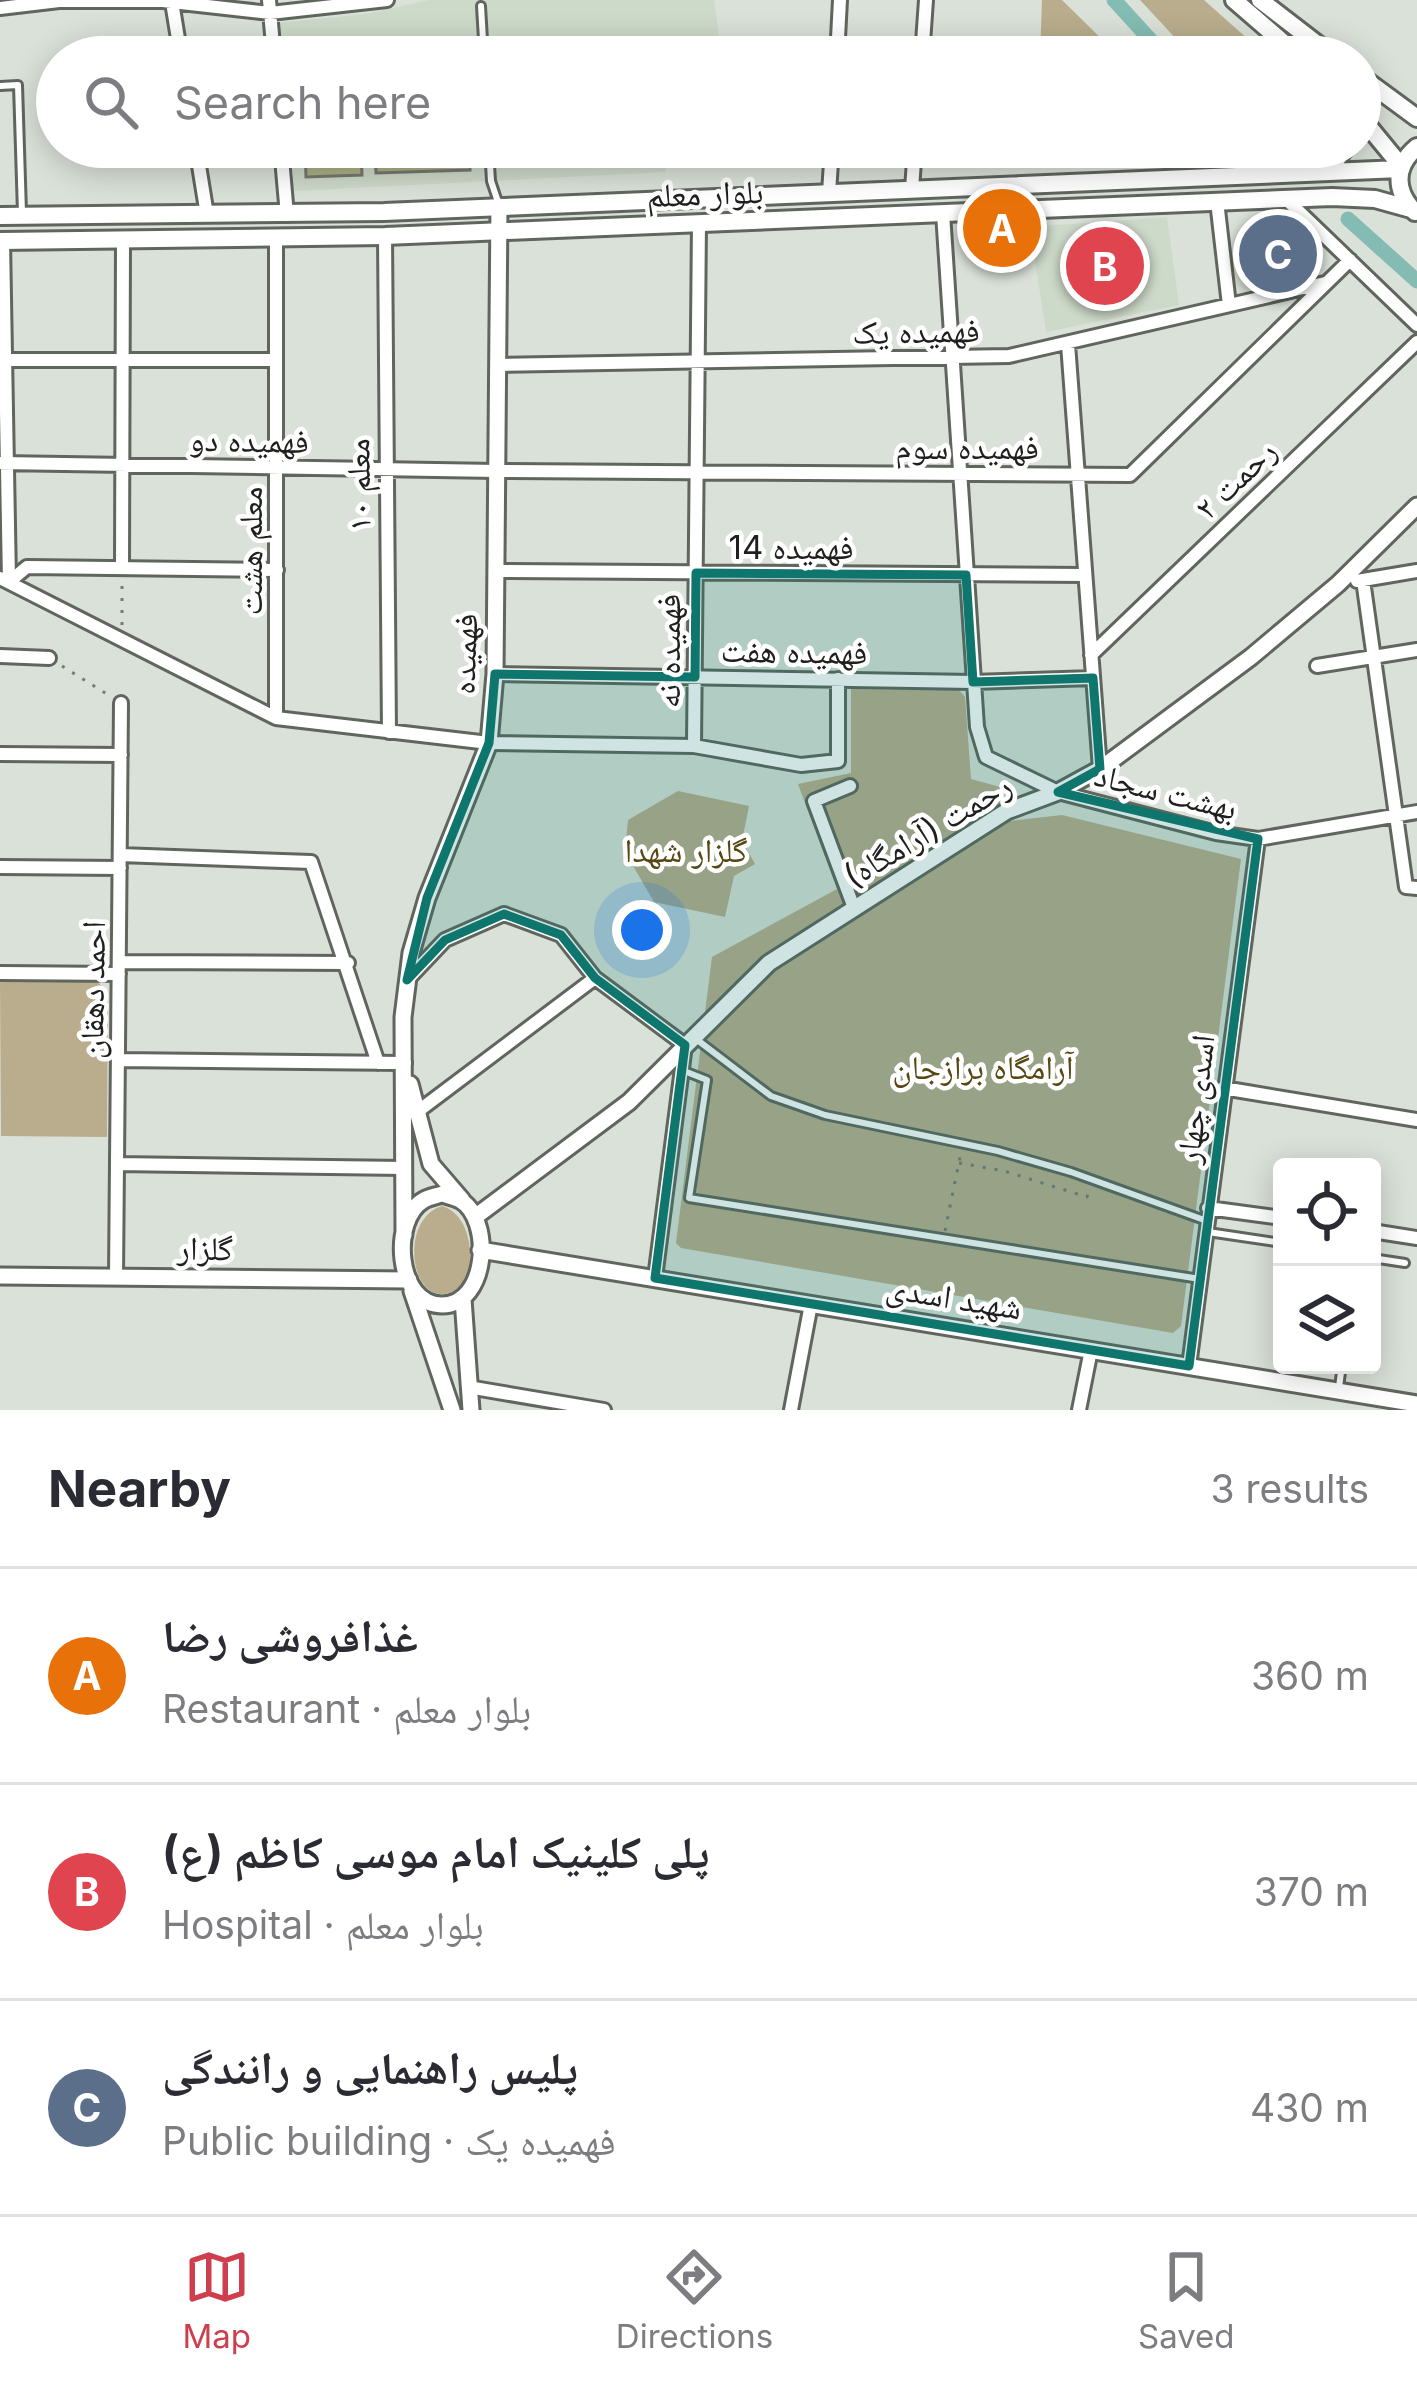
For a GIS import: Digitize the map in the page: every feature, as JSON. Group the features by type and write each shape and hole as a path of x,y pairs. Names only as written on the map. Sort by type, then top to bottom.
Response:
{"main road":[{"path":"1234,0 1276,36"},
{"path":"1260,0 1307,36"},
{"path":"1381,91 1417,118"},
{"path":"1381,142 1401,167"},
{"path":"1414,211 1400,190 1401,167 1417,147"},
{"name":"بلوار معلم","path":"0,216 287,215 1401,167"},
{"path":"1315,172 1322,168"},
{"name":"بلوار معلم","path":"1,241 276,240 1286,199 1375,199 1414,211"}],"street":[{"path":"838,36 840,0"},
{"path":"923,36 926,0"},
{"path":"0,8 59,1 269,6 379,1"},
{"path":"172,2 178,36"},
{"path":"269,6 272,36"},
{"path":"199,168 207,215"},
{"path":"283,168 287,215"},
{"path":"829,193 831,168"},
{"path":"912,189 914,168"},
{"path":"1286,199 1417,326"},
{"path":"1216,201 1229,305"},
{"name":"فهمیده","path":"404,1063 403,1017 411,953 427,898 489,743 495,674 499,206"},
{"path":"943,213 974,682"},
{"name":"فهمیده نه","path":"4,580 277,718 489,743 694,746 699,223"},
{"name":"معلم ۱۰","path":"385,236 389,732"},
{"name":"معلم هشت","path":"276,240 277,718"},
{"path":"1,241 4,580 28,567 277,570"},
{"path":"122,567 123,241"},
{"name":"فهمیده سوم","path":"497,471 1130,475 1350,260"},
{"name":"فهمیده یک","path":"499,365 698,356 1009,356 1326,283"},
{"name":"رحمت ۲","path":"1091,655 1417,342"},
{"path":"1068,344 1100,769"},
{"path":"3,360 276,360"},
{"name":"فهمیده دو","path":"4,463 497,471"},
{"name":"رحمت (آرامگاه)","path":"475,1217 628,1102 769,963 1007,811 1058,792 1100,769 1251,657 1338,584 1417,506"},
{"name":"فهمیده 14","path":"496,571 1085,575"},
{"path":"1338,584 1417,571"},
{"path":"1363,580 1406,886 1417,888"},
{"path":"1317,666 1417,650"},
{"path":"0,656 49,658"},
{"name":"فهمیده هفت","path":"495,674 974,682 1093,678"},
{"path":"694,746 802,765 838,761 838,679"},
{"name":"بهشت سجاد","path":"974,682 976,728 986,757 1058,792 1216,833 1258,839 1417,812"},
{"name":"احمد دهقان","path":"116,1277 122,703"},
{"path":"0,754 121,755"},
{"path":"850,786 814,801 854,908"},
{"name":"اسدی چهار","path":"1189,1366 1258,839"},
{"path":"0,867 120,861 310,862 348,963 378,1063"},
{"path":"407,980 445,940 504,914 561,935 595,978 689,1041 655,1278"},
{"path":"0,973 348,963"},
{"path":"417,1112 595,978"},
{"path":"118,1060 404,1063"},
{"path":"404,1063 431,1164 475,1217 481,1250 475,1282 463,1299 471,1410"},
{"path":"404,1063 404,1234 409,1281 452,1410"},
{"path":"1223,1088 1417,1120"},
{"path":"117,1164 404,1168"},
{"path":"404,1234 421,1201 442,1194 462,1200"},
{"path":"1207,1220 1273,1218"},
{"path":"1381,1232 1417,1238"},
{"name":"شهید اسدی","path":"481,1250 1417,1404"},
{"name":"گلزار","path":"0,1276 409,1281"},
{"path":"409,1281 422,1299 442,1305 463,1299"},
{"path":"791,1410 811,1304"},
{"path":"1079,1410 1090,1350"},
{"path":"467,1387 604,1410"},
{"path":"1336,1410 1338,1391"}],"lane":[{"path":"481,6 483,36"},
{"path":"0,86 18,85 22,216"},
{"path":"490,168 499,206"},
{"path":"689,1041 771,1096 825,1115 998,1151 1273,1240"},
{"path":"682,1070 707,1080 688,1198 1200,1280"},
{"path":"1381,1259 1405,1263"},
{"path":"1338,1391 1341,1374"}],"path":[{"path":"122,567 122,639"},
{"path":"49,658 122,703"},
{"path":"944,1238 959,1163 1004,1171 1087,1197"}],"highlighted area":[{"path":"696,573 966,575 973,682 1093,678 1100,769 1058,792 1258,839 1189,1366 655,1278 685,1045 595,978 561,935 504,914 445,940 407,980 427,898 489,743 495,674 695,677"}],"shaded area":[{"path":"429,0 714,0 719,36 279,36 278,23 366,14"},
{"path":"292,168 666,168 666,172 294,191"},
{"path":"1167,217 1179,305 1046,332 1030,227"}],"green space":[{"path":"1042,0 1062,0 1099,36 1041,36"},
{"path":"1140,0 1204,0 1244,36 1173,36"},
{"name":"آرامگاه برازجان","path":"851,689 959,690 965,697 971,779 1000,787 1010,821 1062,815 1241,859 1181,1326 1173,1333 681,1248 676,1243 712,957 837,889 798,784 851,773"},
{"name":"گلزار شهدا","path":"678,791 749,806 742,841 755,864 734,876 725,917 654,902 625,852 628,820"},
{"path":"0,981 98,982 108,993 107,1137 1,1136"},
{"path":"442,1206 463,1224 470,1254 463,1282 442,1294 422,1282 414,1254 420,1225"}],"building":[{"path":"306,168 362,168 362,175 306,177"},
{"path":"376,168 470,170 376,173"}],"waterway":[{"path":"1114,0 1147,36"},
{"path":"1348,219 1417,281"}],"place":[{"name":"غذافروشی رضا","path":"1002,228"},
{"name":"پلیس راهنمایی و رانندگی","path":"1278,254"},
{"name":"پلی کلینیک امام موسی کاظم (ع)","path":"1105,266"}]}
